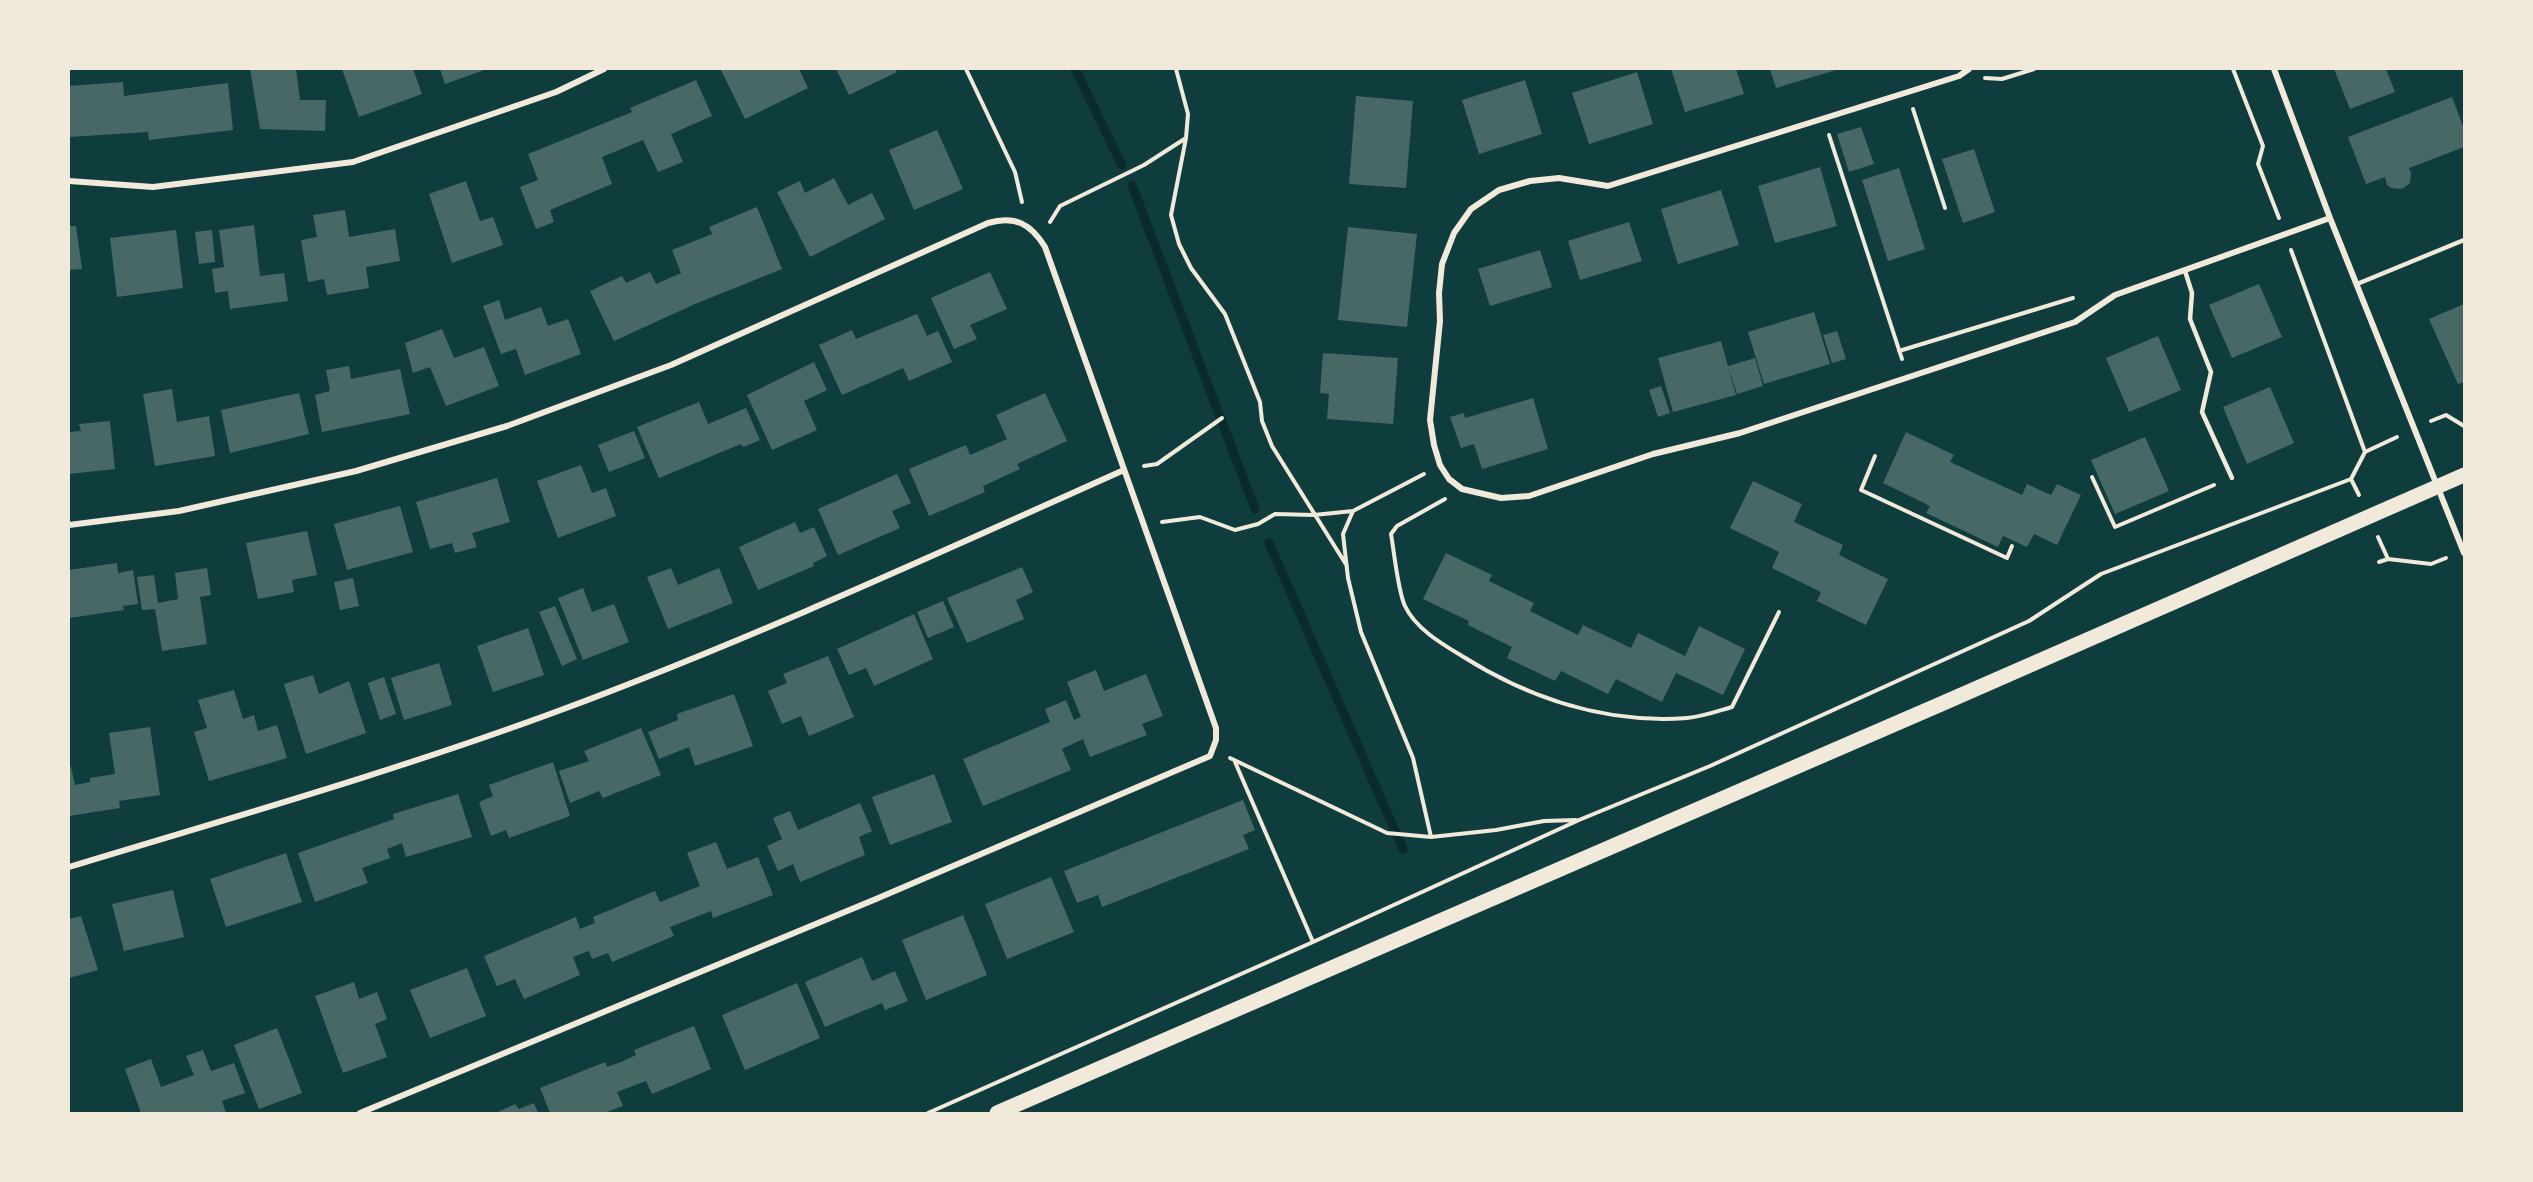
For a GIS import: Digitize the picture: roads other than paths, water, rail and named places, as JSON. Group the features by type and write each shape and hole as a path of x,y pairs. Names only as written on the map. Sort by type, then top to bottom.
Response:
{"main road":[{"path":"997,1113 2464,475"}],"street":[{"path":"69,181 153,186 353,162 556,92 604,69"},
{"path":"1969,69 1959,76 1908,93 1608,186 1559,178 1530,181 1499,190 1472,210 1454,232 1442,264 1439,293 1440,321 1430,420 1440,465 1449,479 1462,489 1502,498 1529,496 1653,454 1740,433 2075,322 2115,295 2330,218"},
{"path":"2274,69 2330,218 2439,486 2463,552"},
{"path":"69,525 179,511 345,474 507,426 670,365 988,223 1004,219 1028,226 1045,247 1216,728 1215,748 1210,756 360,1113"},
{"path":"69,867 360,779 549,715 737,642 1124,470"}],"lane":[{"path":"2357,284 2464,240"},
{"path":"2185,271 2192,293 2190,319 2211,372 2202,412 2232,478"}],"waterway":[{"path":"1075,69 1122,165"},
{"path":"1132,185 1255,509"},
{"path":"1269,543 1403,849"}]}
